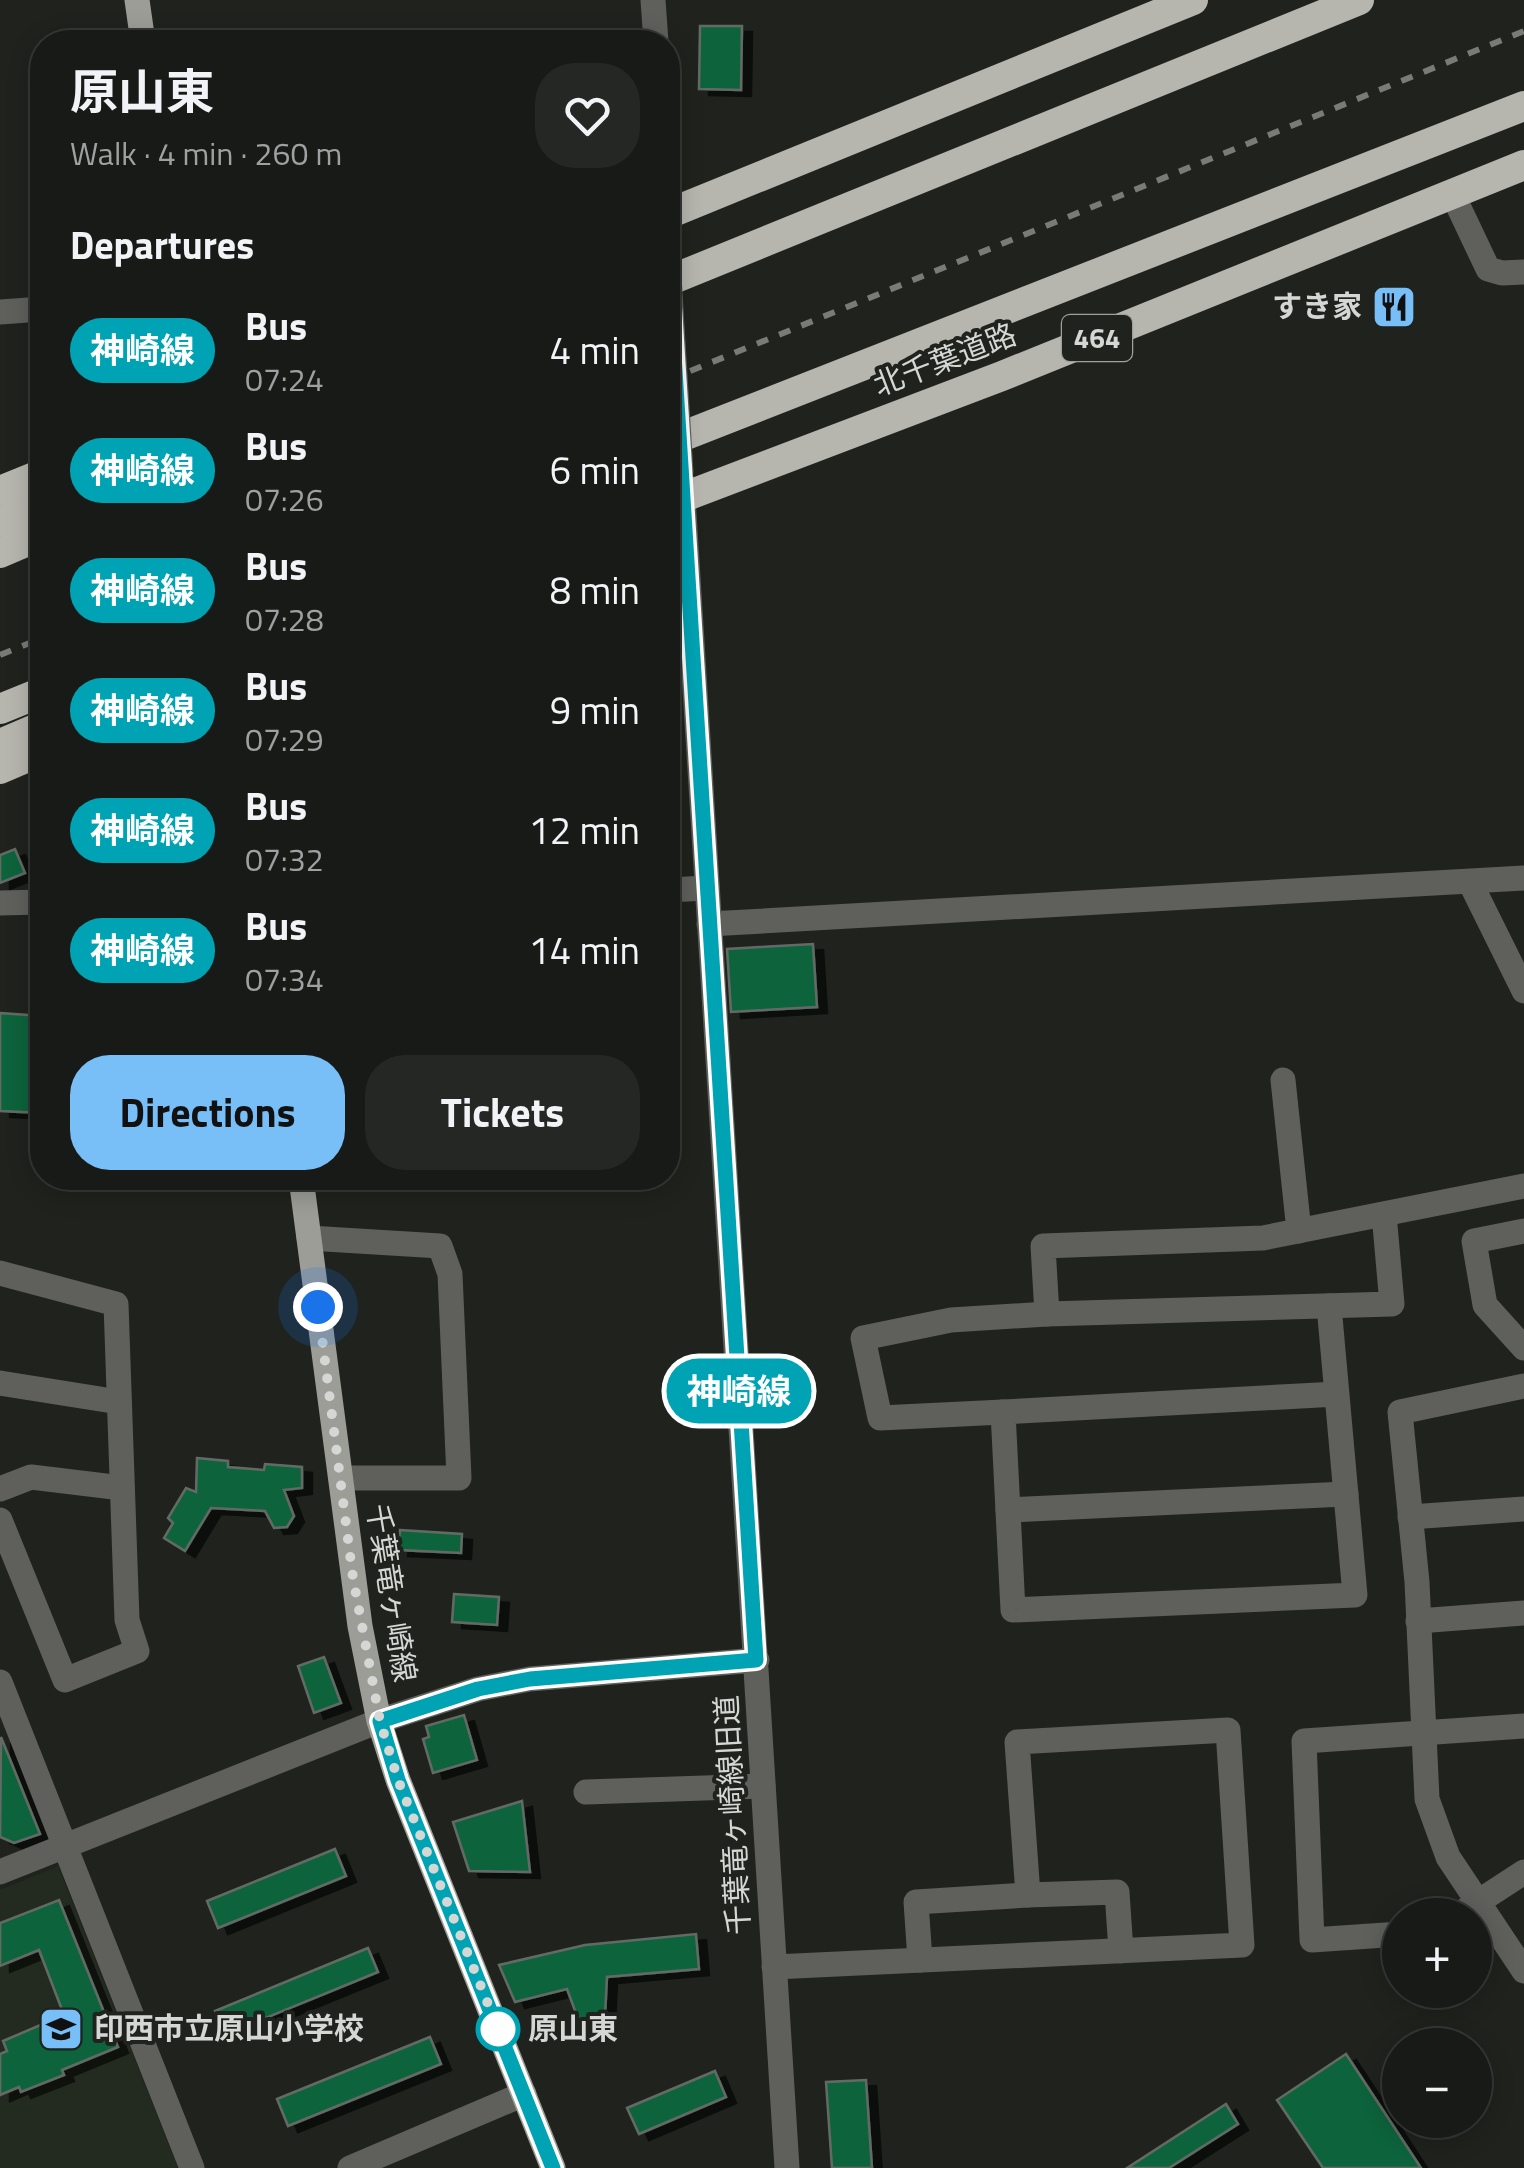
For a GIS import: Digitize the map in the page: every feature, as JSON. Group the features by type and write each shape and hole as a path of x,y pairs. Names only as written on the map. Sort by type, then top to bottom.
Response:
{"highway":[{"path":"680,209 1193,0"},
{"path":"680,276 1359,0"},
{"name":"北千葉道路","path":"680,437 1524,106"},
{"name":"北千葉道路","path":"680,489 1002,376 1524,165"},
{"path":"0,491 30,479"},
{"path":"0,522 30,511"},
{"path":"0,552 30,540"},
{"path":"0,709 30,697"},
{"path":"0,744 30,731"},
{"path":"0,769 30,756"}],"main road":[{"path":"137,0 141,30"},
{"name":"千葉竜ヶ崎線","path":"303,1190 360,1626 380,1721 398,1780 552,2168"}],"street":[{"path":"653,0 655,30"},
{"path":"1452,193 1488,269 1524,272"},
{"path":"0,312 30,310"},
{"name":"千葉竜ヶ崎線旧道","path":"680,531 709,924 788,2168"},
{"path":"709,924 1524,878"},
{"path":"1470,882 1524,991"},
{"path":"680,889 706,888"},
{"path":"0,903 30,902"},
{"path":"1283,1080 1299,1231"},
{"path":"1047,1314 1043,1246 1263,1238 1524,1186"},
{"path":"1337,1394 880,1418 864,1338 951,1320 1392,1304 1384,1214"},
{"path":"1524,1230 1474,1241 1486,1305 1524,1348"},
{"path":"309,1238 440,1246 450,1274 459,1478 340,1478"},
{"path":"0,1273 116,1304 126,1620 137,1651 66,1680 0,1520"},
{"path":"1002,1412 1013,1610 1355,1595 1329,1306"},
{"path":"0,1384 120,1402"},
{"path":"1464,1898 1427,1799 1418,1621 1400,1412 1524,1386"},
{"path":"0,1489 31,1476 122,1488"},
{"path":"1008,1510 1346,1494"},
{"path":"1410,1517 1524,1509"},
{"path":"1418,1621 1524,1613"},
{"path":"0,1872 380,1721 478,1689 530,1679 756,1660"},
{"path":"0,1682 192,2168"},
{"path":"1382,1935 1312,1940 1304,1741 1524,1726"},
{"path":"774,1967 1242,1945 1228,1730 1017,1742 1028,1895"},
{"path":"586,1792 762,1786"},
{"path":"1485,1898 1524,1872"},
{"path":"920,1960 916,1902 1028,1895 1118,1892 1122,1950"},
{"path":"1492,1936 1524,1971"},
{"path":"350,2168 524,2094"}],"shaded area":[{"name":"印西市立原山小学校","path":"58,1866 178,2168 0,2168 0,1890"}],"building":[{"path":"700,26 742,26 741,90 699,89"},
{"path":"15,849 25,873 0,883 0,855"},
{"path":"813,944 817,1007 731,1012 727,949"},
{"path":"0,1013 30,1015 30,1112 0,1111"},
{"path":"197,1458 228,1461 228,1467 302,1467 302,1488 284,1490 294,1516 287,1527 274,1528 265,1511 211,1508 185,1551 164,1538 173,1523 168,1518 186,1488 196,1492"},
{"path":"400,1530 462,1534 461,1553 398,1550"},
{"path":"454,1594 499,1597 497,1625 452,1622"},
{"path":"324,1657 341,1703 314,1713 298,1666"},
{"path":"464,1715 477,1760 433,1773 423,1739 429,1737 426,1726"},
{"path":"1,1737 40,1834 14,1843 0,1837"},
{"path":"522,1801 530,1872 469,1871 453,1822"},
{"path":"335,1849 346,1876 218,1928 207,1901"},
{"path":"59,1900 118,2047 62,2070 64,2075 21,2092 19,2087 0,2095 0,2054 7,2051 3,2041 64,2015 39,1950 0,1966 0,1923"},
{"path":"696,1934 699,1969 607,1977 605,2016 578,2019 567,1989 515,2002 499,1965 585,1945"},
{"path":"368,1948 378,1972 224,2035 215,2011"},
{"path":"430,2037 441,2064 288,2126 277,2099"},
{"path":"1346,2054 1382,2109 1382,2138 1401,2138 1421,2168 1323,2168 1277,2100"},
{"path":"715,2071 726,2097 639,2134 627,2108"},
{"path":"866,2080 872,2168 832,2168 826,2082"},
{"path":"1226,2104 1238,2124 1169,2168 1127,2168"}],"railway":[{"path":"680,375 1524,31"},
{"path":"0,655 30,643"}],"bus line":[{"name":"神崎線","path":"553,2168 398,1780 380,1721 478,1689 530,1679 756,1660 680,449"}],"place":[{"name":"すき家","path":"1394,307"},
{"name":"印西市立原山小学校","path":"61,2029"},
{"name":"原山東","path":"498,2029"}],"route":[{"path":"318,1307 353,1578 380,1721 398,1780 498,2029"}]}
